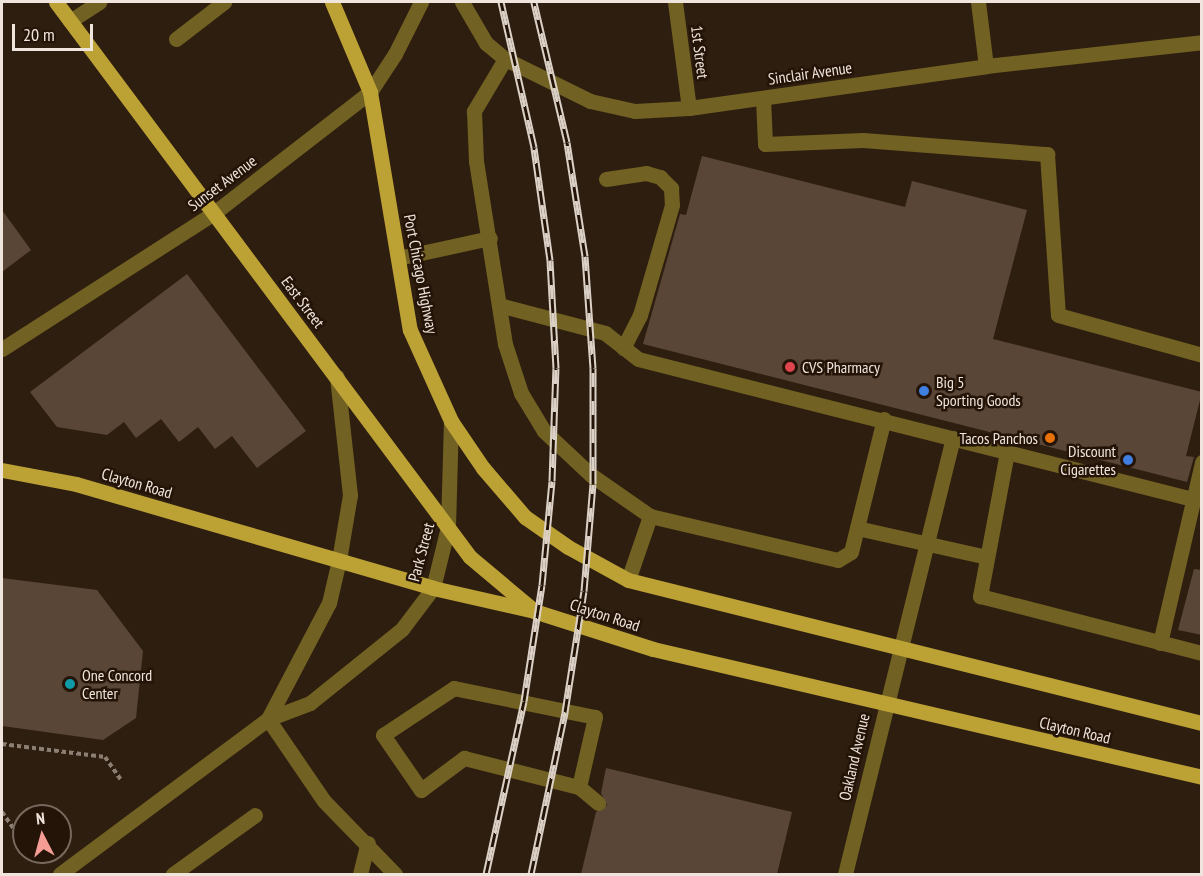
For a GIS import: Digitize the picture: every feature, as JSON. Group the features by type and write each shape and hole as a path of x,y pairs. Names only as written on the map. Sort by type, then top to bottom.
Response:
{"main road":[{"name":"East Street","path":"56,2 470,557 534,611"},
{"name":"Port Chicago Highway","path":"332,2 370,92 410,330 451,421 483,468 525,517 568,547 628,580"},
{"name":"Clayton Road","path":"2,470 76,484 433,588 534,611 653,649 885,705 1202,777"},
{"path":"628,580 1202,723"}],"street":[{"path":"70,21 99,2"},
{"path":"176,39 224,2"},
{"name":"Sunset Avenue","path":"2,349 214,213 370,92 395,54 421,2"},
{"name":"Sinclair Avenue","path":"462,2 486,43 505,59 590,101 634,111 689,108 986,66 1202,42"},
{"name":"1st Street","path":"675,2 689,108"},
{"path":"978,2 986,66"},
{"path":"505,59 474,111 476,161 505,344 521,393 544,431 609,492 650,516 838,560 847,558 857,528 884,419"},
{"path":"763,98 765,144 863,140 1047,154 1058,315 1202,355"},
{"path":"606,179 646,173 660,177 671,188 672,205 640,315 623,348"},
{"path":"398,258 490,238"},
{"path":"499,305 605,333 638,359 884,419 1193,499"},
{"name":"Park Street","path":"268,719 329,603 339,560 350,495 337,377"},
{"name":"Park Street","path":"60,874 268,719 310,703 365,662 402,629 433,588 448,527 451,421"},
{"name":"Oakland Avenue","path":"845,874 898,649 952,438"},
{"path":"1007,452 980,596 1202,653"},
{"path":"1160,643 1202,462"},
{"path":"628,580 650,516"},
{"path":"857,528 987,557"},
{"path":"579,788 596,717 454,688 383,735 421,790 465,758 579,788 598,803"},
{"path":"268,719 324,801 368,843 395,874"},
{"path":"173,874 255,815"},
{"path":"360,874 368,843"}],"path":[{"path":"2,744 105,757 122,781"},
{"path":"2,812 12,826"}],"building":[{"path":"702,156 905,207 912,181 1027,210 993,339 1202,392 1186,456 1194,457 1187,482 643,344 680,214 686,215"},
{"path":"2,210 31,250 2,272"},
{"path":"187,274 306,431 257,468 232,436 215,449 198,427 179,442 161,419 136,438 124,422 107,435 57,427 30,392"},
{"path":"1194,569 1202,570 1202,635 1178,630"},
{"name":"One Concord Center","path":"2,578 97,590 143,651 136,718 103,740 2,726"},
{"path":"606,768 792,812 777,874 581,874 596,812 607,805 601,793"}],"railway":[{"path":"486,874 524,701 542,585 552,481 556,368 550,260 534,147 501,2"},
{"path":"531,874 565,712 584,591 593,484 593,368 585,256 567,142 534,2"}],"place":[{"name":"CVS Pharmacy","path":"790,367"},
{"name":"Big 5 Sporting Goods","path":"924,391"},
{"name":"Tacos Panchos","path":"1050,438"},
{"name":"Discount Cigarettes","path":"1128,460"},
{"name":"One Concord Center","path":"70,684"}]}
